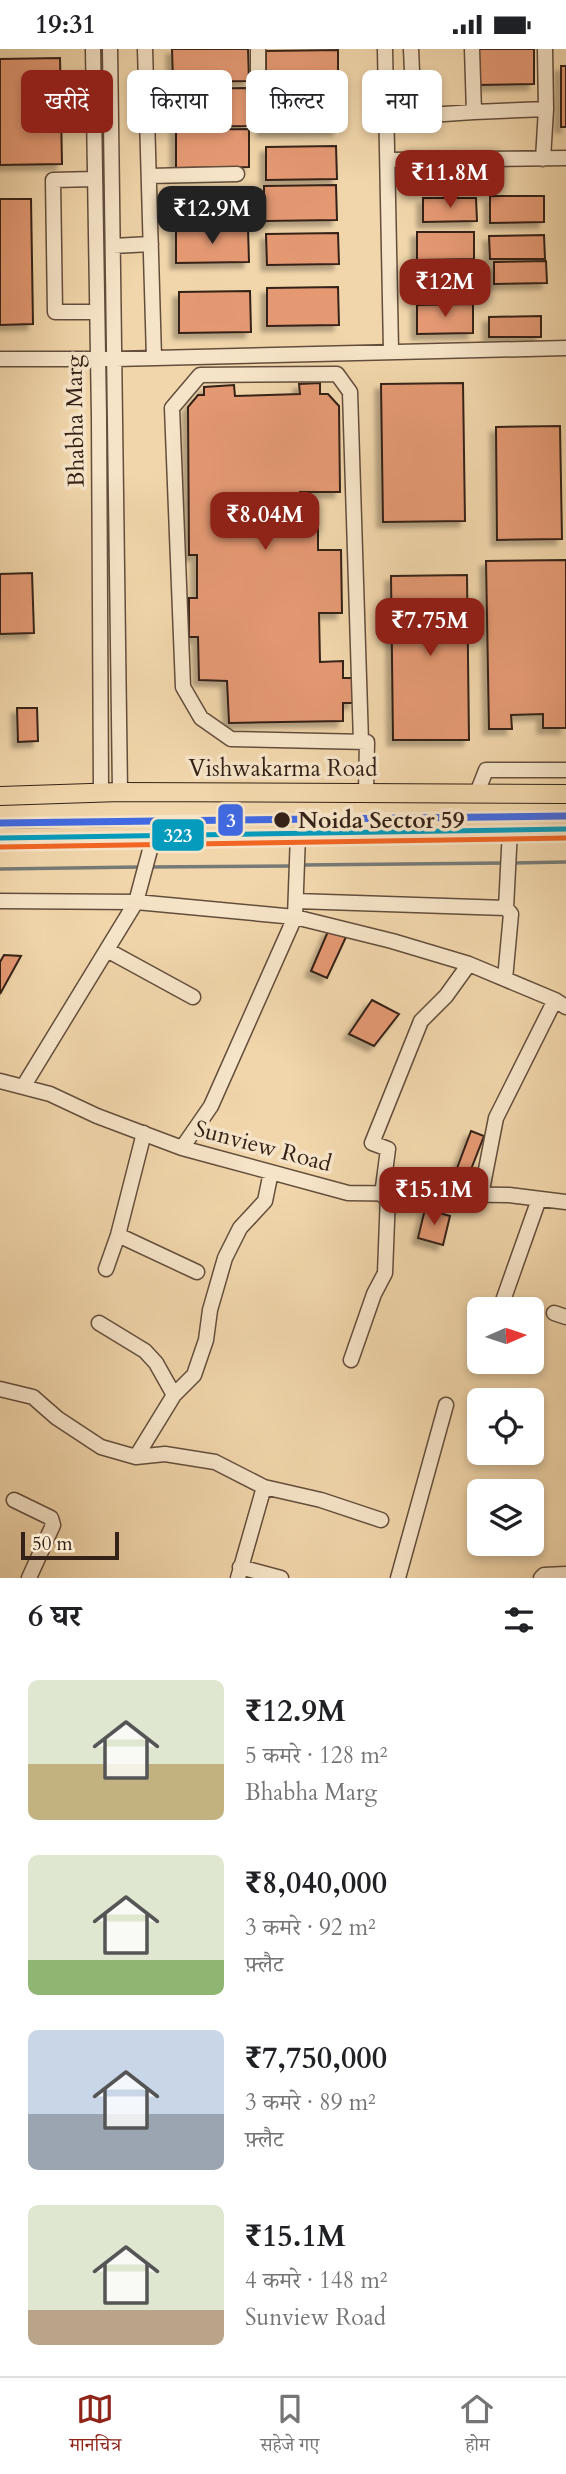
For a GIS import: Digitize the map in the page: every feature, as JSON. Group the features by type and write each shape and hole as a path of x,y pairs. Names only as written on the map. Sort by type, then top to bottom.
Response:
{"main road":[{"name":"Vishwakarma Road","path":"0,796 120,792 477,793 564,797"},
{"path":"0,838 510,830 564,826"}],"street":[{"name":"Bhabha Marg","path":"93,49 101,792"},
{"name":"Bhabha Marg","path":"110,49 120,792"},
{"path":"145,49 154,358"},
{"path":"258,49 258,70"},
{"path":"385,49 391,350"},
{"path":"411,49 412,108 415,116 546,109"},
{"path":"472,49 474,112"},
{"path":"542,159 546,109 545,49"},
{"path":"388,160 566,158"},
{"path":"149,176 237,174"},
{"path":"95,179 53,180 55,312 96,312"},
{"path":"113,246 151,244"},
{"path":"0,359 115,359 391,350 566,348"},
{"path":"361,742 350,392 337,374 201,375 172,408 183,687 201,717 231,739 367,743 366,793"},
{"path":"101,738 120,738"},
{"path":"477,793 486,770 566,770"},
{"path":"505,979 511,914 506,908 510,830"},
{"path":"182,1148 211,1106 295,917 298,834"},
{"path":"23,1087 136,902 154,835"},
{"path":"0,901 136,902 295,917 470,964 561,1004 496,1118 481,1195"},
{"path":"296,901 506,908"},
{"path":"107,950 193,997"},
{"path":"351,1360 374,1294 385,1273 388,1149 372,1143 421,1021 446,996 470,964"},
{"name":"Sunview Road","path":"0,1081 50,1094 182,1148 348,1193 509,1195 566,1202"},
{"path":"106,1269 118,1235 144,1133"},
{"path":"136,1457 174,1395 194,1375 206,1340 210,1310 225,1258 240,1228 265,1201 271,1172"},
{"path":"504,1297 539,1199"},
{"path":"118,1235 197,1272"},
{"path":"99,1322 145,1351 156,1363 174,1395"},
{"path":"0,1389 33,1397 57,1418 101,1447 136,1457 166,1454 215,1462 264,1487 321,1500 381,1520"},
{"path":"398,1578 446,1405"},
{"path":"264,1487 239,1572 281,1578"},
{"path":"13,1500 51,1518 53,1525 29,1578"},
{"path":"541,1578 544,1575 566,1574"}],"building":[{"path":"172,49 248,49 246,81 232,81 232,70 173,70"},
{"path":"475,49 534,49 534,84 476,85"},
{"path":"338,50 338,70 266,70 266,51"},
{"path":"60,58 60,70 21,70 21,133 61,133 62,164 0,165 0,59"},
{"path":"561,66 566,66 566,127 561,127"},
{"path":"232,88 246,88 246,126 232,126"},
{"path":"232,129 246,129 246,133 249,133 249,167 176,168 176,133 232,133"},
{"path":"336,146 337,179 266,180 266,147"},
{"path":"336,185 337,220 264,221 264,186"},
{"path":"177,189 248,189 249,219 177,220"},
{"path":"490,196 544,196 544,222 490,223"},
{"path":"423,198 476,198 477,221 423,222"},
{"path":"0,199 31,199 33,324 0,325"},
{"path":"248,228 249,262 176,263 176,229"},
{"path":"417,232 474,232 474,259 417,260"},
{"path":"338,233 339,264 267,265 266,234"},
{"path":"544,235 545,259 490,259 489,236"},
{"path":"546,261 547,283 494,284 494,262"},
{"path":"472,274 472,298 418,298 418,275"},
{"path":"338,287 339,325 267,326 267,288"},
{"path":"250,291 251,332 179,333 179,292"},
{"path":"473,304 473,333 417,334 417,305"},
{"path":"541,316 541,337 489,337 489,317"},
{"path":"320,383 320,394 328,394 339,406 340,492 300,492 301,522 318,522 318,550 341,550 342,613 319,613 320,662 343,661 343,678 354,678 354,703 343,703 343,721 229,723 227,681 199,680 198,637 189,637 189,598 197,598 197,555 189,555 188,407 198,395 204,395 204,387 234,385 235,396 300,394 299,384"},
{"path":"463,383 465,521 383,522 381,384"},
{"path":"560,426 562,539 497,540 496,427"},
{"path":"566,560 566,728 543,728 543,714 511,715 512,729 489,729 486,561"},
{"path":"32,573 34,633 0,634 0,574"},
{"path":"467,575 469,740 393,740 391,576"},
{"path":"17,708 37,708 38,741 18,742"},
{"path":"329,929 346,937 327,978 311,971"},
{"path":"4,955 21,956 0,994 0,962"},
{"path":"372,1000 399,1014 374,1046 349,1034"},
{"path":"471,1131 484,1136 459,1200 447,1195"},
{"path":"425,1209 450,1216 443,1245 418,1238"}],"waterway":[{"path":"512,863 566,862"},
{"path":"302,865 504,863"},
{"path":"148,867 294,866"},
{"path":"0,869 140,867"}],"metro line":[{"name":"3","path":"0,823 566,816"}],"transit line":[{"name":"323","path":"0,838 566,829"},
{"path":"0,847 566,838"}],"place":[{"name":"Noida Sector 59","path":"282,820"}]}
